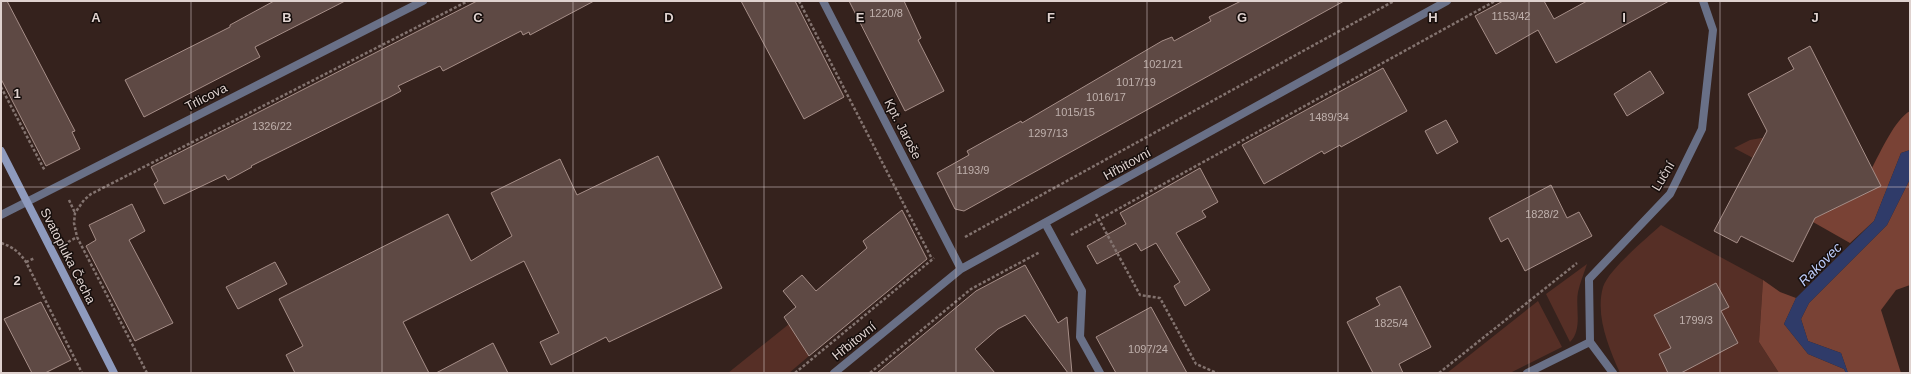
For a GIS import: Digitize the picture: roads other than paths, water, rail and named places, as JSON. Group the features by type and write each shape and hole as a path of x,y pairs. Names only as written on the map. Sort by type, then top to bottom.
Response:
{"street":[{"name":"Trlicova","path":"1,215 423,1"},
{"name":"Kpt. Jaroše","path":"823,1 961,269"},
{"name":"Hřbitovní","path":"834,373 961,269 1447,1"},
{"name":"Luční","path":"1590,342 1589,279 1670,194 1702,129 1713,30 1703,1"},
{"name":"Svatopluka Čecha","path":"1,151 114,373"},
{"path":"1045,223 1082,291 1080,338 1100,373"},
{"path":"1527,373 1590,342 1613,373"}],"water":[{"path":"1910,150 1910,179 1887,225 1809,303 1801,319 1808,341 1841,353 1848,373 1846,373 1844,369 1808,354 1784,324 1796,298 1874,221 1901,153"}],"water label":[{"name":"Rakovec","path":"1820,264"}]}
